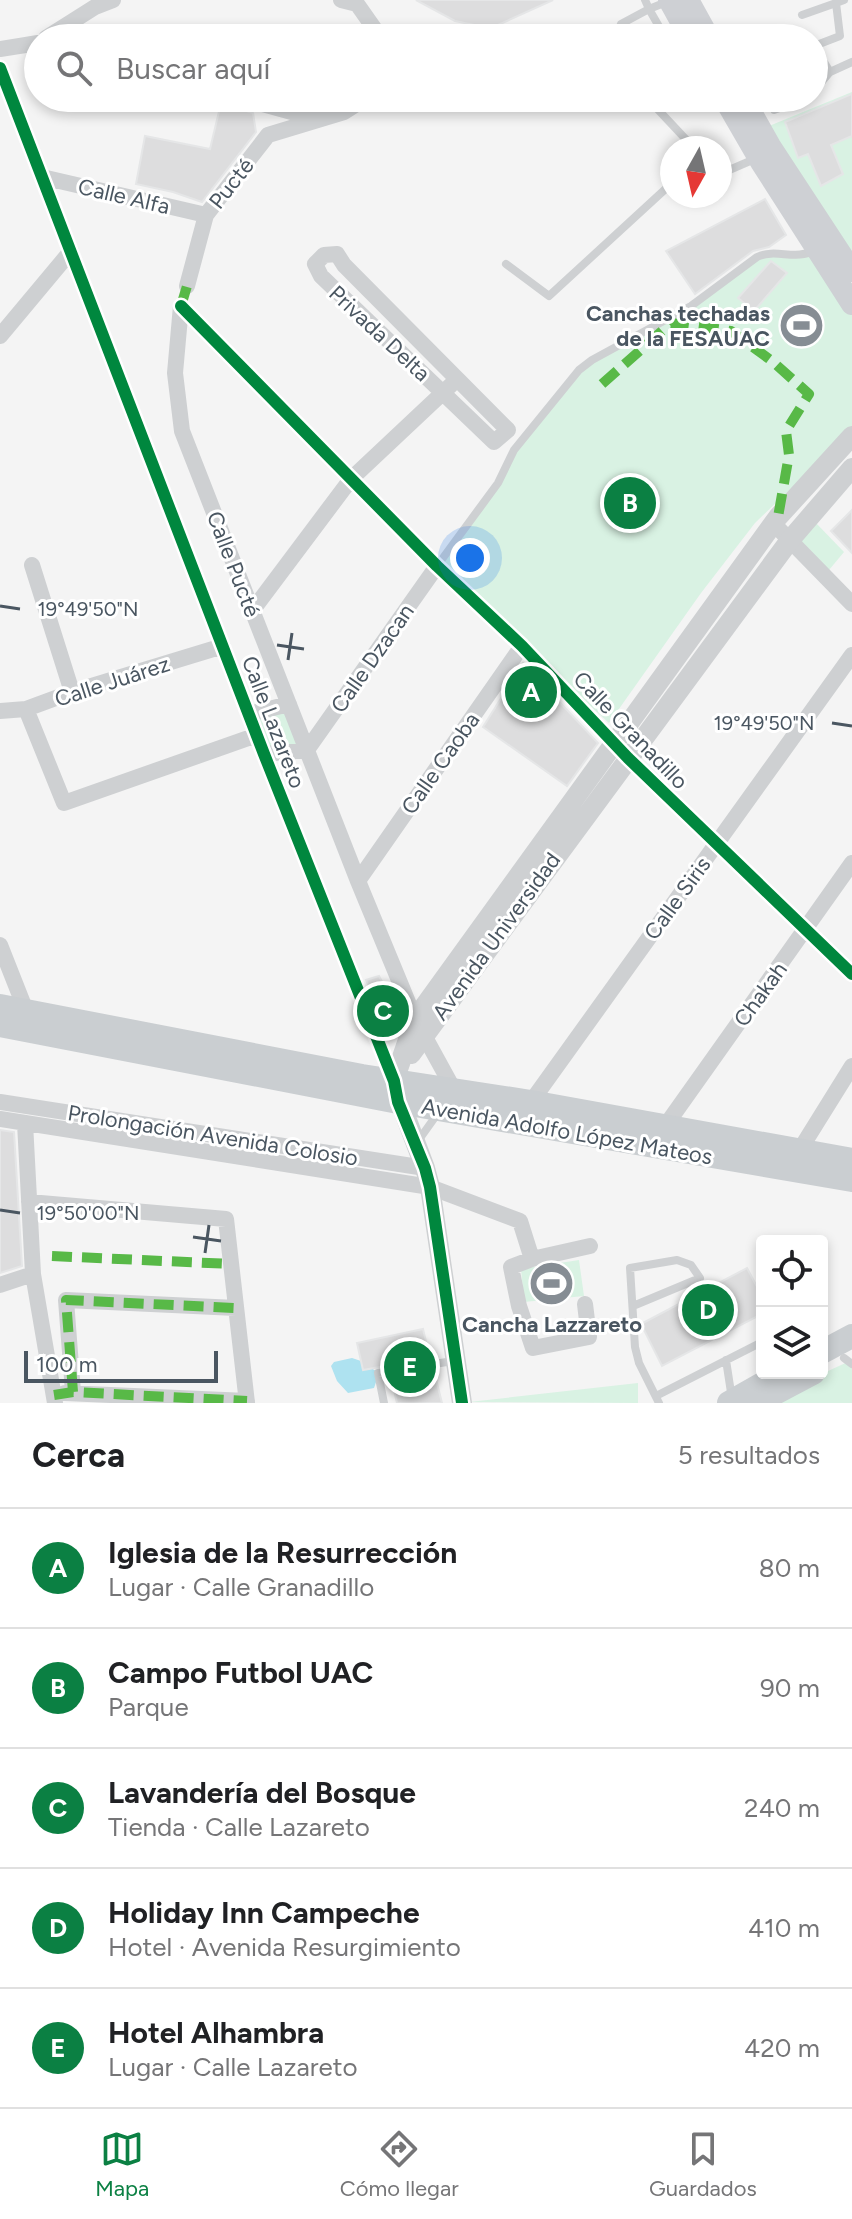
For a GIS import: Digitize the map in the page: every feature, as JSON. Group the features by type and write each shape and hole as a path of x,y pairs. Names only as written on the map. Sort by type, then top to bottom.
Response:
{"main road":[{"path":"687,24 688,0"},
{"path":"658,2 676,24"},
{"path":"732,112 852,304"},
{"path":"751,112 852,271"},
{"name":"Avenida Adolfo López Mateos","path":"0,1006 30,1021 396,1092 795,1160 852,1160"},
{"name":"Avenida Adolfo López Mateos","path":"0,1025 30,1021"},
{"name":"Avenida Adolfo López Mateos","path":"447,1100 531,1102 666,1125 795,1160 852,1180"},
{"path":"739,1402 773,1379"},
{"path":"739,1402 798,1379"}],"street":[{"path":"68,24 113,0"},
{"path":"341,0 357,4 371,24"},
{"path":"0,49 24,45"},
{"name":"Calle Lazareto","path":"0,68 428,1178 462,1403"},
{"path":"290,112 319,120"},
{"name":"Pucté","path":"187,286 206,215 268,135 344,112"},
{"name":"Calle Alfa","path":"42,177 206,215"},
{"path":"0,336 71,251"},
{"name":"Privada Delta","path":"337,254 399,321 508,430 494,442 321,276 315,264 324,255 337,254"},
{"path":"369,322 380,302"},
{"name":"Calle Granadillo","path":"181,306 437,566 522,646 628,758 852,974"},
{"name":"Calle Pucté","path":"181,306 175,373 182,431 447,1100"},
{"path":"385,337 399,321"},
{"path":"252,611 351,479 457,379"},
{"name":"Avenida Universidad","path":"396,1092 419,1027 613,741 773,523 852,436"},
{"name":"Avenida Universidad","path":"419,1027 628,758 790,540 852,468"},
{"path":"773,523 852,604"},
{"path":"32,565 72,692"},
{"name":"Calle Dzacan","path":"307,750 437,566"},
{"name":"Calle Juárez","path":"0,711 26,709 223,646"},
{"name":"Calle Caoba","path":"358,881 522,646"},
{"name":"Calle Siris","path":"531,1102 852,655"},
{"path":"249,714 289,704"},
{"path":"26,709 64,803 257,735"},
{"path":"264,754 307,750"},
{"name":"Chakah","path":"666,1125 852,863"},
{"path":"0,945 30,1021"},
{"path":"795,1160 852,1066"},
{"name":"Prolongación Avenida Colosio","path":"0,1102 428,1178"},
{"path":"0,1119 428,1178 520,1221 532,1259"},
{"path":"25,1123 29,1202 33,1274 55,1399 73,1392 247,1402 226,1219 29,1202"},
{"path":"585,1304 589,1337 533,1348 519,1306 511,1267 590,1246"},
{"path":"0,1285 33,1274"},
{"path":"73,1392 66,1300 236,1308"}],"lane":[{"path":"621,24 658,2"},
{"path":"802,15 840,2 840,36 828,41"},
{"path":"828,74 852,62"},
{"path":"828,69 830,72"},
{"path":"660,112 683,136"},
{"path":"732,169 758,158"},
{"path":"506,264 549,296 660,194"},
{"path":"437,566 498,483 514,450 579,370 691,306 757,257 770,253 805,256 817,250"},
{"path":"416,1145 447,1100"},
{"path":"633,1306 700,1278 691,1265 677,1260 630,1268 635,1347 639,1363 658,1399 756,1345"},
{"path":"726,1360 739,1402"},
{"path":"384,1403 378,1373 455,1361"}],"green space":[{"path":"852,92 852,259 769,126 803,112 828,112 828,102"},
{"path":"817,250 852,305 852,430 755,523 609,723 437,566 498,483 514,450 579,370 690,306 757,257"},
{"path":"816,523 844,552 829,570 799,539"},
{"path":"287,706 304,749 266,751 251,715"},
{"name":"Cancha Lazzareto","path":"579,1260 584,1296 524,1302 521,1269"},
{"path":"852,1360 852,1403 767,1403 811,1379 828,1379 828,1371"},
{"path":"638,1383 638,1403 469,1402"}],"water":[{"path":"352,1358 361,1361 363,1370 371,1368 379,1373 374,1388 348,1393 337,1381 331,1366 334,1362"}],"building":[{"path":"416,0 553,0 500,24 455,21"},
{"path":"852,94 852,136 831,145 843,174 821,186 808,154 798,158 785,122 809,112 828,112 828,104"},
{"path":"219,112 253,113 256,132 202,202 136,184 145,136 210,149"},
{"path":"765,199 786,235 769,247 753,251 695,294 666,251"},
{"path":"771,261 787,273 754,311 738,298"},
{"path":"852,510 852,553 831,531"},
{"path":"523,663 598,743 567,786 483,727"},
{"path":"379,976 391,990 386,997 395,1024 387,1032 366,980"},
{"path":"0,1130 14,1132 22,1266 0,1273"},
{"path":"747,1268 756,1285 756,1317 662,1366 641,1324"},
{"path":"423,1329 430,1358 363,1370 357,1343"},
{"path":"434,1371 442,1403 397,1403 391,1378"}],"marked path":[{"path":"181,306 187,286"},
{"path":"602,384 671,323 731,331 772,361 809,394 786,431 789,455 778,517"},
{"path":"52,1256 231,1264"},
{"path":"73,1392 66,1300 236,1308"},
{"path":"54,1395 73,1392 247,1401"}],"cycle path":[{"path":"0,68 264,754 394,1081 398,1102 425,1168 462,1403"},
{"path":"181,306 437,566 522,646 628,758 852,974"}],"place":[{"name":"Canchas techadas de la FESAUAC","path":"801,326"},
{"name":"Campo Futbol UAC","path":"630,503"},
{"name":"Iglesia de la Resurrección","path":"531,692"},
{"name":"Lavandería del Bosque","path":"383,1011"},
{"name":"Cancha Lazzareto","path":"552,1283"},
{"name":"Holiday Inn Campeche","path":"708,1310"},
{"name":"Hotel Alhambra","path":"410,1367"}]}
